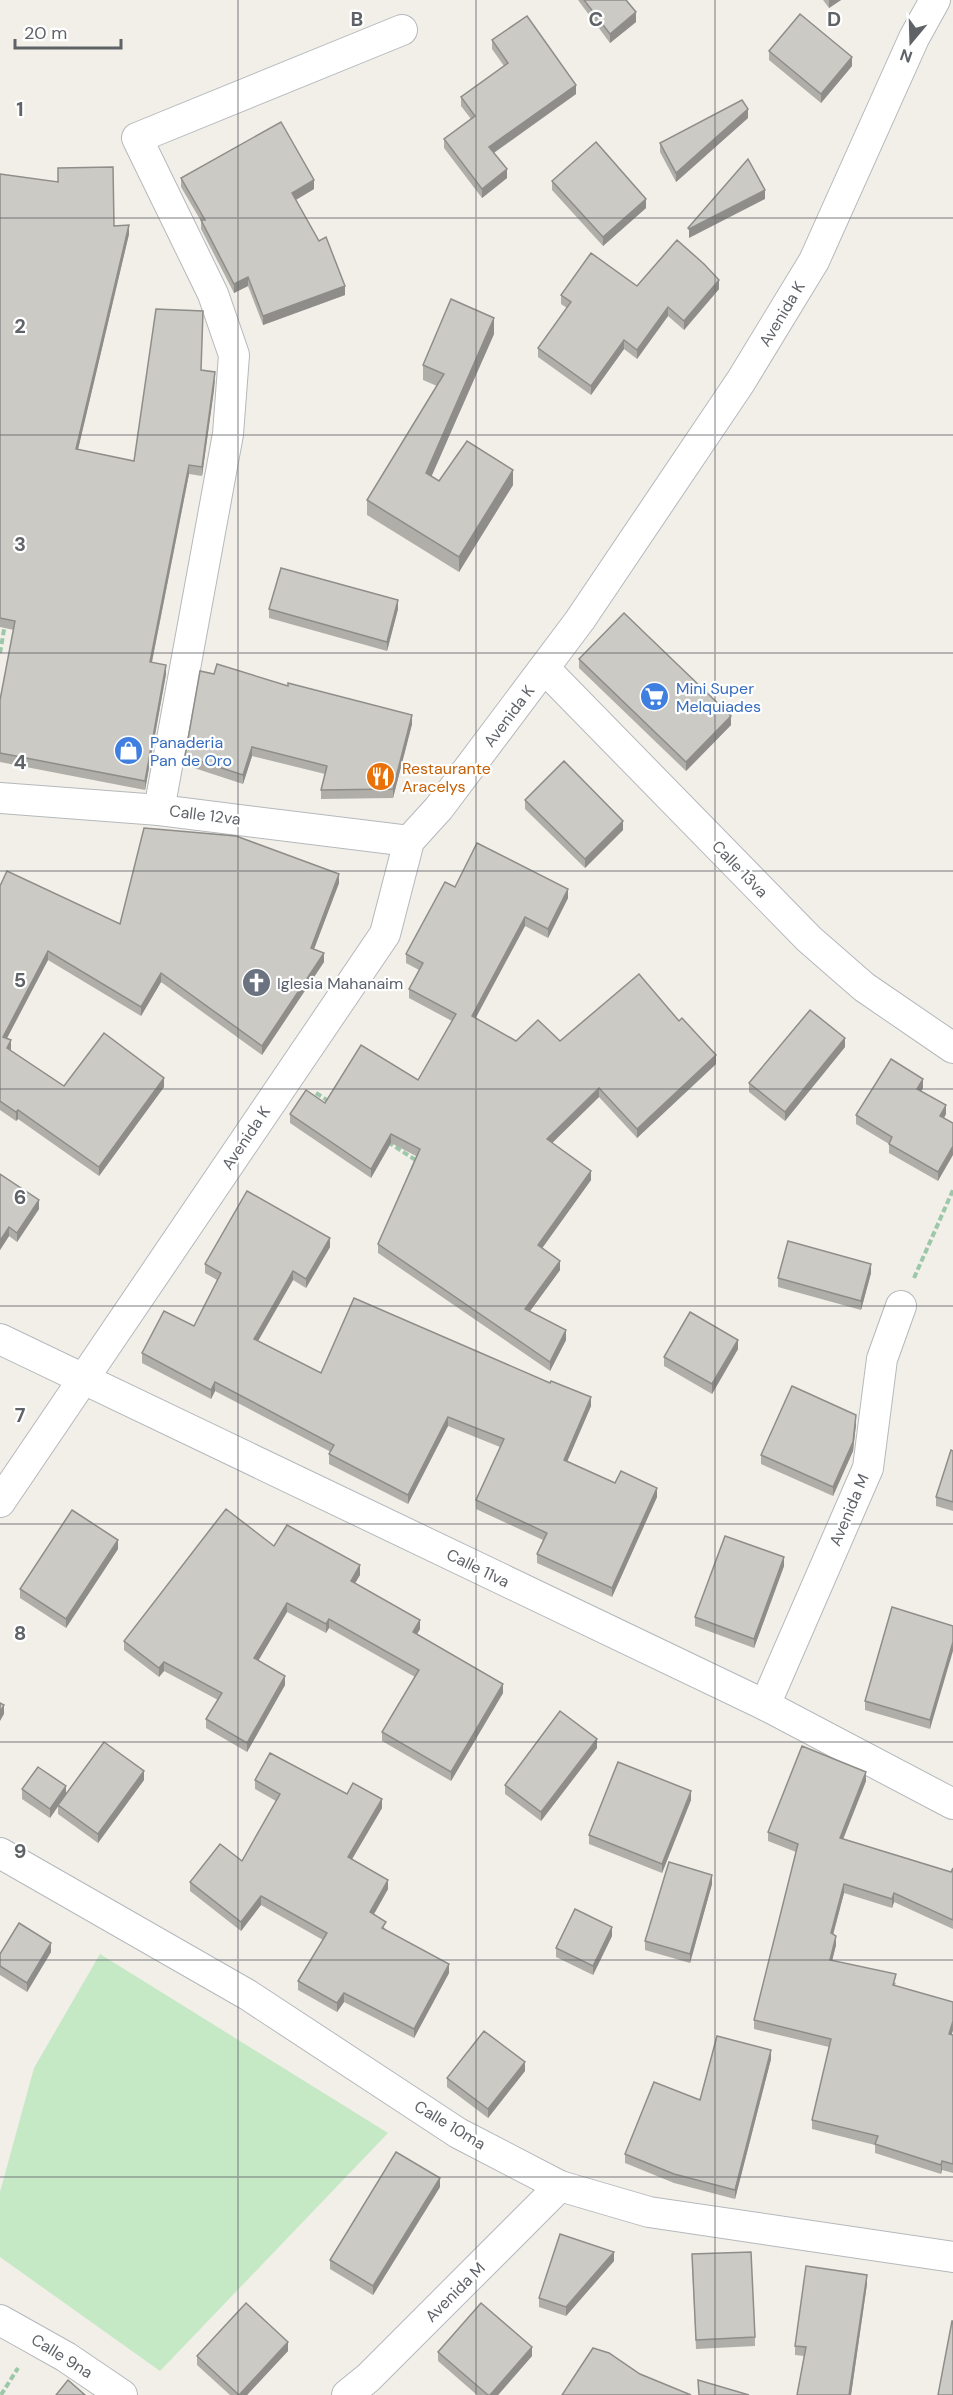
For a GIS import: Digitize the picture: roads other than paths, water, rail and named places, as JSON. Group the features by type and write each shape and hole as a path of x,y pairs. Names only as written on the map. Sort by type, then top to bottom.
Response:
{"street":[{"name":"Avenida K","path":"0,1502 385,933 409,841 439,808 545,669 741,381 814,261 914,38 935,0"},
{"path":"159,810 228,434 234,355 213,294 137,138 402,30"},
{"name":"Calle 13va","path":"545,669 809,939 864,987 953,1048"},
{"name":"Calle 12va","path":"0,798 159,810 409,841"},
{"name":"Avenida M","path":"765,1705 868,1468 882,1359 901,1306"},
{"name":"Calle 11va","path":"0,1339 765,1705 953,1804"},
{"name":"Calle 10ma","path":"0,1853 248,1995 458,2133 561,2186 649,2212 953,2257"},
{"name":"Avenida M","path":"348,2395 561,2186"},
{"name":"Calle 9na","path":"0,2320 66,2357 122,2395"}],"place":[{"name":"Mini Super Melquiades","path":"655,697"},
{"name":"Panaderia Pan de Oro","path":"129,751"},
{"name":"Restaurante Aracelys","path":"381,777"},
{"name":"Iglesia Mahanaim","path":"256,983"}]}
